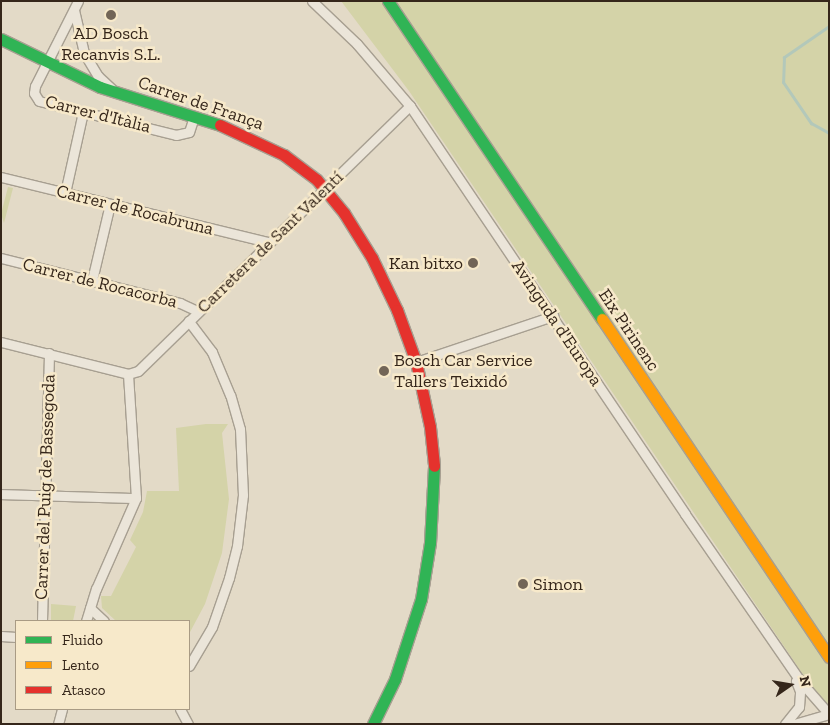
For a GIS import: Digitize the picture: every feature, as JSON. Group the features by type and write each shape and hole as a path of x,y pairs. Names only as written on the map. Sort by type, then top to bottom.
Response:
{"street":[{"name":"Avinguda d'Europa","path":"312,1 357,44 410,106 785,658 829,714"},
{"name":"Eix Pirinenc","path":"384,1 401,22"},
{"name":"Eix Pirinenc","path":"388,1 829,657"},
{"name":"Carrer d'Itàlia","path":"76,5 35,86 37,98 83,112 180,135 190,132 194,117"},
{"path":"76,5 87,60 98,76 117,93"},
{"name":"Carrer de França","path":"1,39 117,93 194,117 262,142 284,154 308,172 325,189 372,258 398,310 416,362 430,427 434,468 430,544 413,630 373,724"},
{"name":"Carretera de Sant Valentí","path":"128,374 138,370 410,106"},
{"path":"65,193 83,112"},
{"name":"Carrer de Rocabruna","path":"1,177 268,242"},
{"path":"92,280 110,204"},
{"name":"Carrer de Rocacorba","path":"1,258 180,303 197,311"},
{"path":"416,362 553,316"},
{"path":"189,321 212,352 230,395 240,429 243,495 242,520 231,570 212,627 190,664"},
{"path":"1,342 128,374 136,498 86,620"},
{"name":"Carrer del Puig de Bassegoda","path":"42,620 49,353"},
{"path":"1,494 136,498"},
{"path":"90,608 103,620"},
{"path":"1,636 15,637"},
{"name":"Avinguda d'Europa","path":"785,658 801,699 796,714 785,724"},
{"path":"58,724 62,710"},
{"path":"181,710 188,724"},
{"path":"794,724 829,714"}],"green space":[{"path":"341,1 829,1 829,713 409,91"},
{"path":"8,187 13,188 4,223 1,214"},
{"path":"206,424 228,424 222,433 229,499 222,553 205,604 190,632 190,620 115,620 102,608 101,596 111,596 136,547 130,540 143,512 147,491 179,491 176,428"},
{"path":"51,604 76,606 73,620 51,620"}],"waterway":[{"path":"829,26 784,57 783,82 811,123 829,133"}],"traffic: fast":[{"path":"388,1 602,319"},
{"path":"1,39 100,87 220,125"},
{"path":"373,724 395,679 421,599 430,543 434,466"}],"traffic: slow":[{"path":"602,319 829,657"}],"traffic: jam":[{"path":"220,125 284,155 317,180 344,213 372,258 397,310 416,362 430,427 434,466"}],"place":[{"name":"AD Bosch Recanvis S.L.","path":"111,15"},
{"name":"Kan bitxo","path":"473,263"},
{"name":"Bosch Car Service Tallers Teixidó","path":"384,371"},
{"name":"Simon","path":"523,584"}]}
